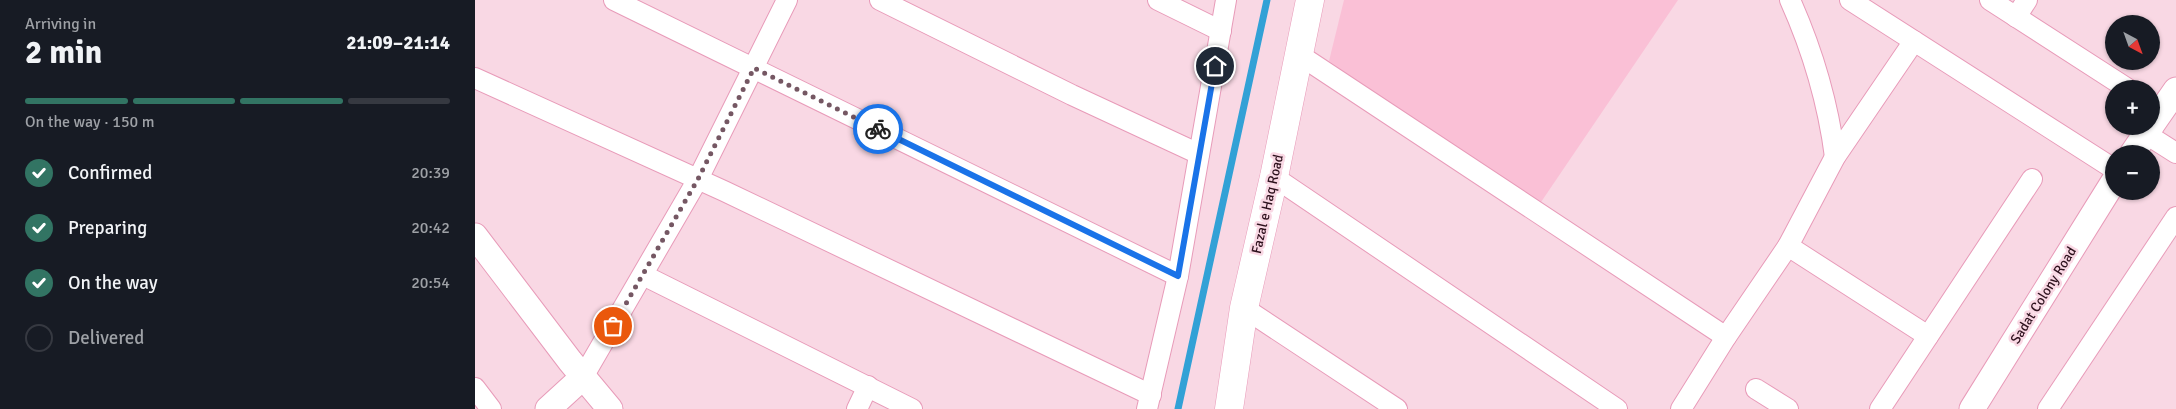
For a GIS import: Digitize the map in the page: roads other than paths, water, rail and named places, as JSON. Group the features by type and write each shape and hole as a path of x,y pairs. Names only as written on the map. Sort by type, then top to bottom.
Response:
{"main road":[{"name":"Fazal e Haq Road","path":"1229,409 1244,308 1274,177 1310,0"}],"street":[{"path":"614,0 1178,276"},
{"path":"548,409 583,377 643,275 698,179 787,0"},
{"path":"880,0 1072,95 1199,154"},
{"path":"1158,0 1221,31"},
{"path":"475,78 698,179 1149,402 1178,276 1227,0"},
{"path":"1790,0 1804,30 1831,130 1835,156"},
{"path":"1850,0 2105,163"},
{"path":"1990,0 2114,80"},
{"path":"2016,17 2027,0"},
{"path":"1681,409 1726,337 1788,246 1835,156 1914,41"},
{"path":"1298,54 1726,337"},
{"path":"2160,131 2176,153"},
{"path":"1274,177 1617,409"},
{"path":"1880,409 2032,179"},
{"name":"Sadat Colony Road","path":"1971,409 2105,195"},
{"path":"2048,409 2176,217"},
{"path":"475,236 583,377 610,409"},
{"path":"1788,246 1928,336"},
{"path":"643,275 911,409"},
{"path":"1244,308 1397,409"},
{"path":"857,409 868,386"},
{"path":"475,388 491,409"},
{"path":"1756,389 1788,409"}],"waterway":[{"path":"1178,409 1267,0"}]}
